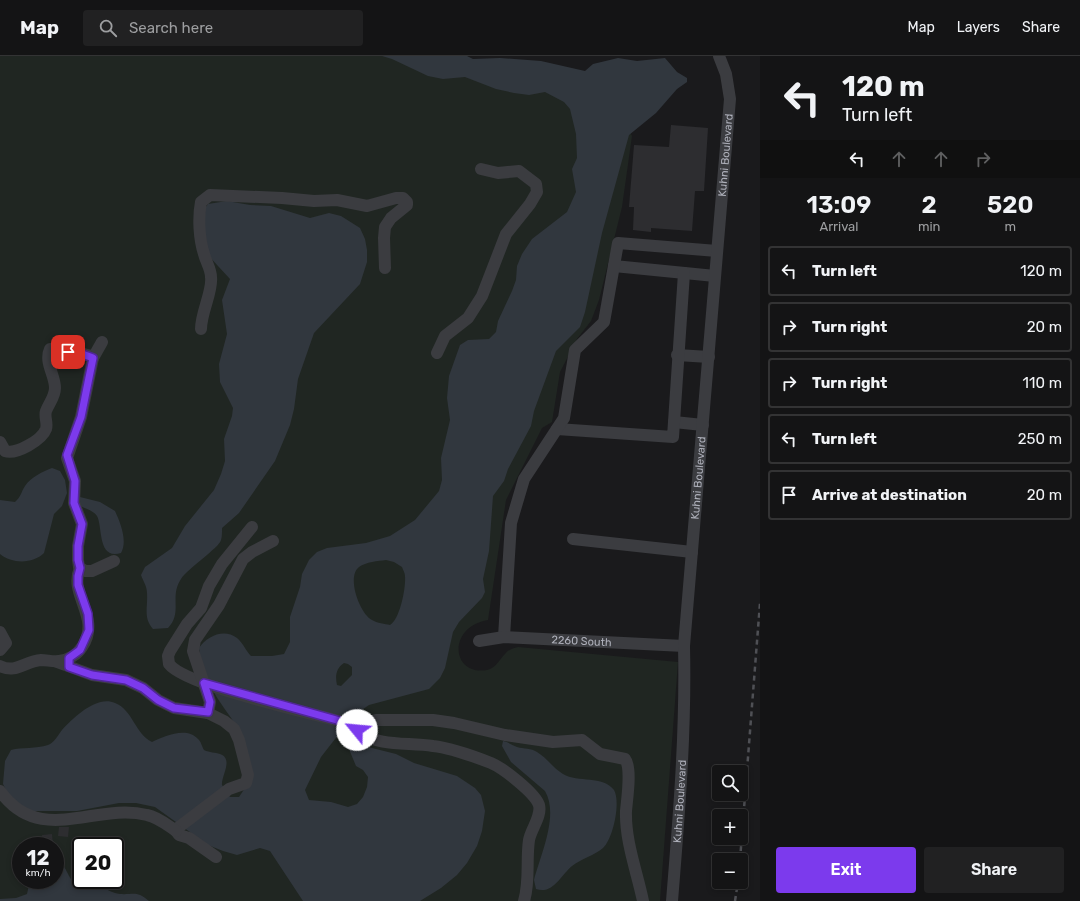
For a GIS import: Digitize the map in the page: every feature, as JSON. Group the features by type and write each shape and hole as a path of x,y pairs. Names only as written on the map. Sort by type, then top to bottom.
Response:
{"street":[{"name":"Kuhni Boulevard","path":"672,901 680,807 685,679 684,646 730,99 726,74 719,56"},
{"path":"437,353 445,336 468,318 482,296 506,234 530,204 537,192 536,184 519,171 498,173 481,169"},
{"path":"201,329 202,315 210,288 211,278 203,252 200,210 201,202 210,195 314,201 337,200 367,206 396,198 403,198 407,202 407,205 391,218 384,231 385,268"},
{"path":"504,636 512,523 524,478 564,418 575,350 604,322 618,243 718,251"},
{"path":"614,266 715,276"},
{"path":"557,429 673,437 677,355 684,273"},
{"path":"69,663 80,650 89,630 88,614 78,585 80,568 78,560 82,524 74,503 75,481 67,455 81,417 93,358 102,342"},
{"path":"0,442 5,451 16,452 32,442 45,431 47,426 45,412 53,396 55,388 48,359 50,350 59,352 77,352 93,358"},
{"path":"677,355 708,357"},
{"path":"674,422 703,425"},
{"path":"252,527 222,564 209,586 201,608 188,624 168,656 169,664 172,668 190,678 207,684 354,725 376,720 433,720 454,722 505,735 553,742 582,740 600,754 625,759 628,771 627,820 634,868 643,901"},
{"path":"573,539 692,552"},
{"path":"208,712 210,702 207,684 193,651 194,640 219,605 243,560 252,552 272,541"},
{"path":"80,568 85,571 92,571 114,561"},
{"path":"0,632 6,644 0,650"},
{"name":"2260 South","path":"479,641 504,636 684,646"},
{"path":"0,666 12,670 34,661 69,663 92,675 126,680 143,688 158,700 174,708 208,712 229,725 239,740 248,775 247,780 243,785 229,790 177,829"},
{"path":"354,725 358,732 374,739 404,745 447,748 491,763 517,782 535,799 539,811 529,840 524,901"},
{"path":"0,791 20,811 36,818 68,820 126,813 145,814 177,829"},
{"path":"177,829 178,835 189,838 216,857"}],"shaded area":[{"path":"0,56 423,56 615,105 632,136 622,207 599,300 591,321 577,339 560,372 552,422 542,428 506,500 488,620 475,624 465,632 460,640 459,650 461,659 466,666 475,670 490,669 495,666 508,651 518,647 678,662 660,901 0,901"},
{"path":"382,56 467,56 473,59 500,58 541,61 585,71 593,64 618,58 637,61 665,58 677,72 687,78 687,82 677,89 656,113 629,135 602,233 585,312 580,327 556,351 534,411 531,426 508,469 504,481 493,496 489,551 483,579 485,592 482,598 459,622 453,632 445,668 440,678 429,689 369,705 353,716 321,757 305,790 309,800 331,802 348,807 357,804 363,797 367,787 368,777 363,770 356,766 346,742 349,738 357,737 368,747 396,754 414,763 457,776 475,788 481,795 485,811 482,831 477,846 467,863 457,875 441,888 420,901 303,901 270,851 260,848 237,855 223,851 208,845 155,807 136,803 119,803 77,811 30,811 9,796 3,784 5,761 11,750 39,747 50,744 79,714 93,705 108,701 121,706 142,734 152,742 175,733 188,733 199,740 204,750 224,756 227,764 222,785 230,797 239,797 249,782 248,762 245,747 237,727 210,685 204,670 199,648 211,637 227,634 237,638 251,656 272,656 284,654 290,642 290,617 300,587 302,574 309,560 317,552 327,548 366,543 390,536 415,520 439,491 442,480 441,458 450,420 447,398 449,376 460,345 468,340 489,339 496,332 498,321 516,280 517,266 522,254 532,239 567,212 576,192 572,169 577,158 576,134 570,109 564,102 545,92 529,95 514,93 496,89 465,77 443,79 428,76 392,59","holes":["386,560 394,562 402,567 405,576 403,595 399,610 394,622 390,625 376,622 367,616 359,603 354,587 355,572 359,567 376,561","344,663 352,667 352,675 341,686 337,685 336,675 339,667"]},
{"path":"227,201 250,205 271,206 310,218 329,213 341,216 360,228 365,239 367,262 360,284 314,333 298,379 290,425 275,461 239,513 222,528 219,544 190,569 181,579 176,592 175,616 168,628 153,629 148,621 147,590 141,575 145,567 172,548 185,526 214,490 225,461 224,439 232,416 233,408 220,382 219,364 227,334 222,300 230,279 206,253 203,211 208,204"},
{"path":"52,468 60,471 65,480 67,493 62,506 54,514 44,553 39,557 28,561 10,560 0,554 0,500 15,502 30,480"},
{"path":"80,497 100,502 115,511 121,526 124,543 121,553 113,554 108,552 104,547 97,516 79,505"},
{"path":"503,741 541,754 559,772 569,777 604,782 614,790 616,796 617,803 615,820 607,843 600,850 572,866 552,887 547,889 536,889 534,880 550,823 549,801 545,791 511,762 502,746"},
{"path":"64,868 72,880 72,889 106,889 120,894 138,894 149,901 0,901 0,899 16,898 27,894 28,889 64,889"}],"building":[{"path":"671,125 708,128 704,191 695,191 692,231 651,228 651,232 633,230 634,207 629,207 634,145 669,147"},
{"path":"59,827 69,827 68,837 58,836"},
{"path":"52,834 52,837 42,837 42,835"}],"railway":[{"path":"741,853 760,603"},
{"path":"735,901 737,889"}],"route":[{"path":"68,352 77,352 93,358 88,375 81,417 67,455 75,481 74,503 82,524 78,546 78,564 80,568 78,572 78,585 89,621 87,638 80,650 69,658 69,667 92,675 126,680 143,688 158,700 174,708 208,712 210,702 204,683 351,724 357,726 357,730"}]}
